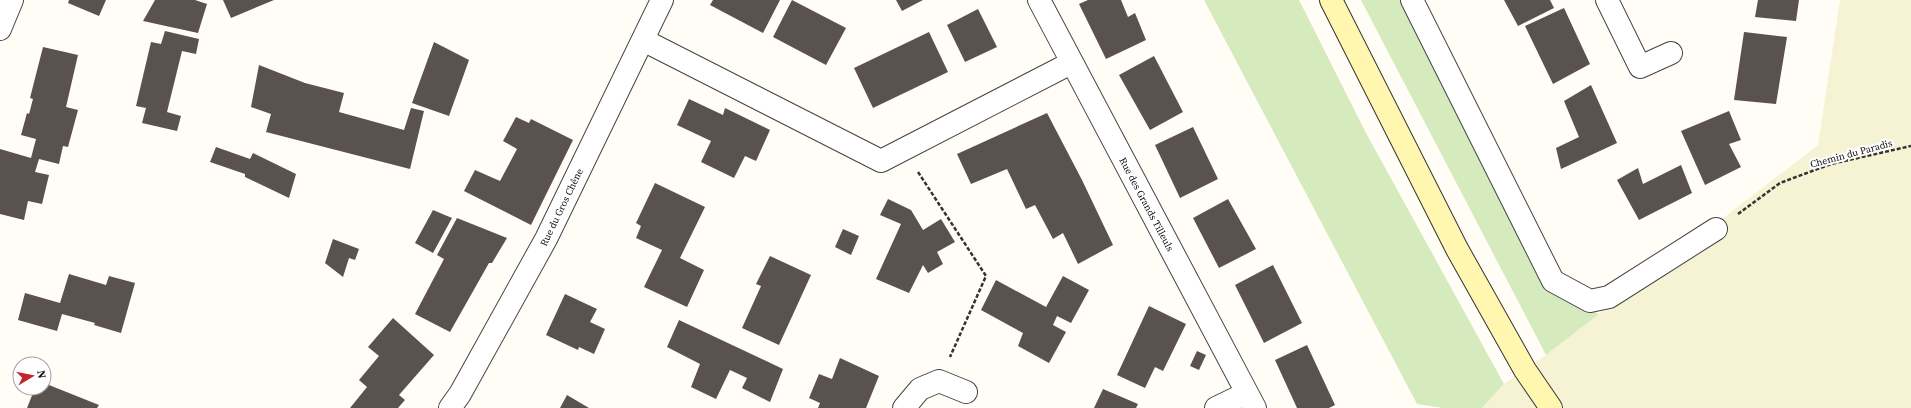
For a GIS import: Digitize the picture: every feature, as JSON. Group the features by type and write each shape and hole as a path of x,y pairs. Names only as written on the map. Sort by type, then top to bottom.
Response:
{"street":[{"path":"0,29 12,0"},
{"name":"Rue du Gros Chêne","path":"450,408 460,394 546,239 662,0"},
{"name":"Rue des Grands Tilleuls","path":"1039,0 1071,63 1251,400"},
{"path":"1331,0 1457,249 1525,370 1551,408"},
{"path":"1412,0 1553,281 1590,301 1609,297 1716,229"},
{"path":"1607,0 1640,67 1671,53"},
{"path":"643,40 881,161 1071,63"},
{"path":"904,408 920,389 939,380 966,392"},
{"path":"1216,408 1251,400"}],"path":[{"name":"Chemin du Paradis","path":"1716,229 1780,183 1831,164 1911,146"},
{"path":"904,150 986,276 939,380"}],"shaded area":[{"path":"1840,0 1911,0 1911,408 1482,408 1504,384 1546,355 1818,145"}],"green space":[{"path":"1204,0 1299,0 1366,133 1504,384 1482,408 1443,408 1417,404"},
{"path":"1361,0 1400,0 1549,290 1599,314 1546,355"}],"building":[{"path":"69,0 106,0 99,16 68,3"},
{"path":"155,0 195,0 207,4 198,33 143,21"},
{"path":"223,0 274,0 231,18"},
{"path":"713,0 780,0 763,33 710,5"},
{"path":"792,0 846,28 826,65 773,37"},
{"path":"896,0 923,0 902,11"},
{"path":"1088,0 1121,0 1128,17 1135,13 1146,40 1106,59 1079,4"},
{"path":"1504,0 1550,0 1554,8 1518,26"},
{"path":"1758,0 1799,0 1796,21 1755,17"},
{"path":"1564,8 1590,64 1553,84 1525,26"},
{"path":"978,9 997,47 965,62 947,25"},
{"path":"165,31 199,39 196,54 182,51 167,112 181,116 177,131 142,123 146,108 136,106 151,42 161,44"},
{"path":"929,32 948,72 873,108 854,68"},
{"path":"1744,32 1787,37 1776,104 1734,100"},
{"path":"434,42 469,60 449,116 412,103"},
{"path":"43,47 78,55 66,107 78,110 68,147 63,146 59,164 39,159 35,172 49,175 42,204 28,201 24,220 0,214 0,149 31,158 36,139 21,135 27,113 29,114 33,99 30,98"},
{"path":"1154,56 1183,112 1150,130 1119,75"},
{"path":"259,65 305,83 344,93 339,112 404,130 411,108 424,111 410,169 266,132 271,114 251,107"},
{"path":"1591,85 1617,143 1561,169 1556,148 1579,137 1564,101"},
{"path":"689,99 723,115 725,108 770,130 756,161 745,156 734,178 701,162 711,141 677,125"},
{"path":"1729,111 1741,140 1729,144 1741,167 1705,185 1681,131"},
{"path":"1047,113 1082,180 1113,245 1078,264 1063,233 1053,239 1035,205 1026,209 1007,169 971,184 957,154"},
{"path":"516,117 529,123 531,119 573,140 531,225 464,191 475,170 500,181 517,149 503,141"},
{"path":"1193,127 1218,179 1180,198 1155,145"},
{"path":"216,147 250,159 253,153 296,174 289,198 245,177 245,174 210,162"},
{"path":"1681,165 1692,193 1639,220 1617,180 1638,168 1643,184"},
{"path":"655,183 705,207 680,258 704,270 687,307 644,287 662,250 636,238 641,226 636,223"},
{"path":"888,199 911,210 923,230 941,219 955,242 937,252 943,264 928,273 923,265 909,293 876,279 901,224 880,215"},
{"path":"1228,199 1256,249 1219,268 1193,218"},
{"path":"433,210 452,218 433,253 415,243"},
{"path":"457,218 507,238 492,263 489,263 450,332 415,314 444,259 437,255"},
{"path":"843,229 859,236 851,255 835,247"},
{"path":"333,239 359,249 355,260 349,258 343,277 325,263"},
{"path":"770,256 811,275 779,345 742,328 761,286 756,284"},
{"path":"1273,265 1302,323 1264,343 1235,285"},
{"path":"69,274 106,285 109,276 135,283 121,333 94,325 95,323 62,314 57,331 18,320 25,293 60,303"},
{"path":"1063,276 1089,290 1071,323 1057,316 1053,325 1066,332 1049,363 1018,346 1023,333 981,310 996,280 1046,307"},
{"path":"565,294 597,309 590,322 605,329 594,354 579,347 578,350 546,335"},
{"path":"1149,306 1186,324 1163,371 1155,367 1145,388 1117,375"},
{"path":"393,318 434,355 399,395 405,400 398,408 350,408 367,387 359,380 379,356 368,347"},
{"path":"679,320 783,369 770,402 742,388 747,378 730,370 716,399 691,387 700,364 667,347"},
{"path":"1307,345 1335,405 1329,408 1297,408 1275,360"},
{"path":"1197,351 1206,355 1199,370 1190,366"},
{"path":"840,358 879,376 866,408 818,408 820,403 809,398 819,374 832,379"},
{"path":"52,386 99,405 97,408 27,408 32,396 52,396"},
{"path":"1103,389 1138,404 1136,408 1094,408"},
{"path":"567,395 589,408 560,408"}]}
